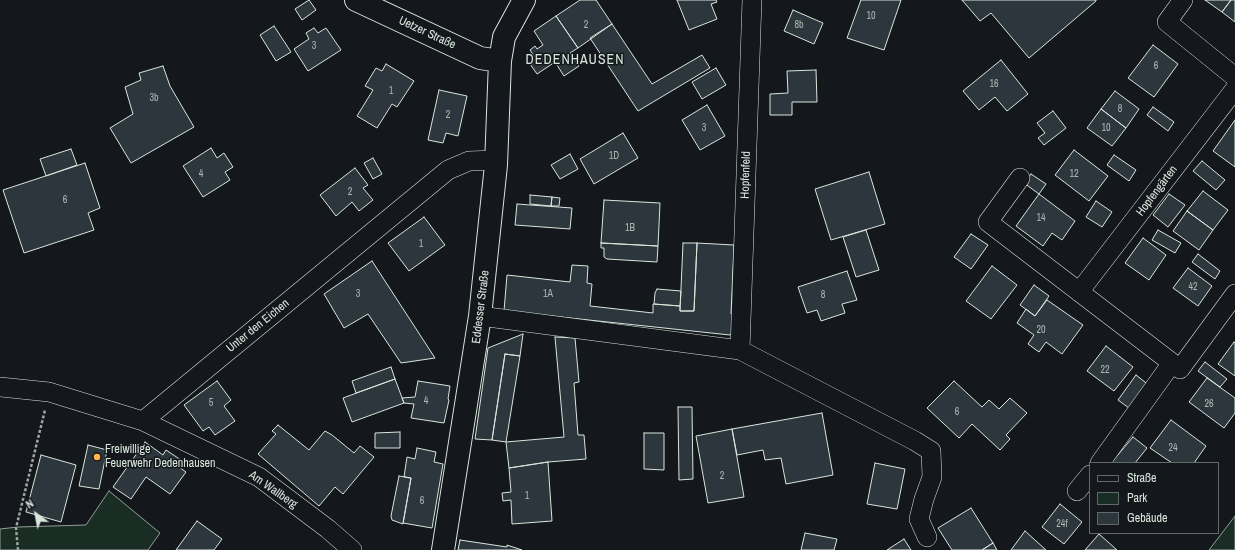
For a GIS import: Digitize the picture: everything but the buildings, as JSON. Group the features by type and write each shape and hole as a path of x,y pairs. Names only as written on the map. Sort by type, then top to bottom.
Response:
{"street":[{"name":"Uetzer Straße","path":"356,0 480,58 500,61"},
{"name":"Eddesser Straße","path":"442,550 480,316 496,160 500,61 504,36 524,0"},
{"name":"Hopfenfeld","path":"740,350 752,0"},
{"path":"1184,0 1167,22 1235,77"},
{"name":"Hopfengärten","path":"1079,292 1235,89"},
{"name":"Unter den Eichen","path":"143,421 448,170 469,161 496,160"},
{"path":"1020,178 988,222 1180,369 1235,294"},
{"path":"480,316 740,350 915,441 931,451 932,477 919,519 927,537"},
{"path":"1101,462 1172,363"},
{"path":"0,387 49,392 143,421"},
{"name":"Am Wallberg","path":"143,421 259,477 328,529 352,550"},
{"path":"1077,491 1089,476"}],"path":[{"path":"18,550 16,528 49,392"}],"green space":[{"path":"109,491 160,533 148,550 0,550 0,529 86,525"},
{"path":"1235,516 1235,550 1209,550"}],"place":[{"name":"Freiwillige Feuerwehr Dedenhausen","path":"97,457"}],"district":[{"name":"DEDENHAUSEN","path":"575,60"}]}
